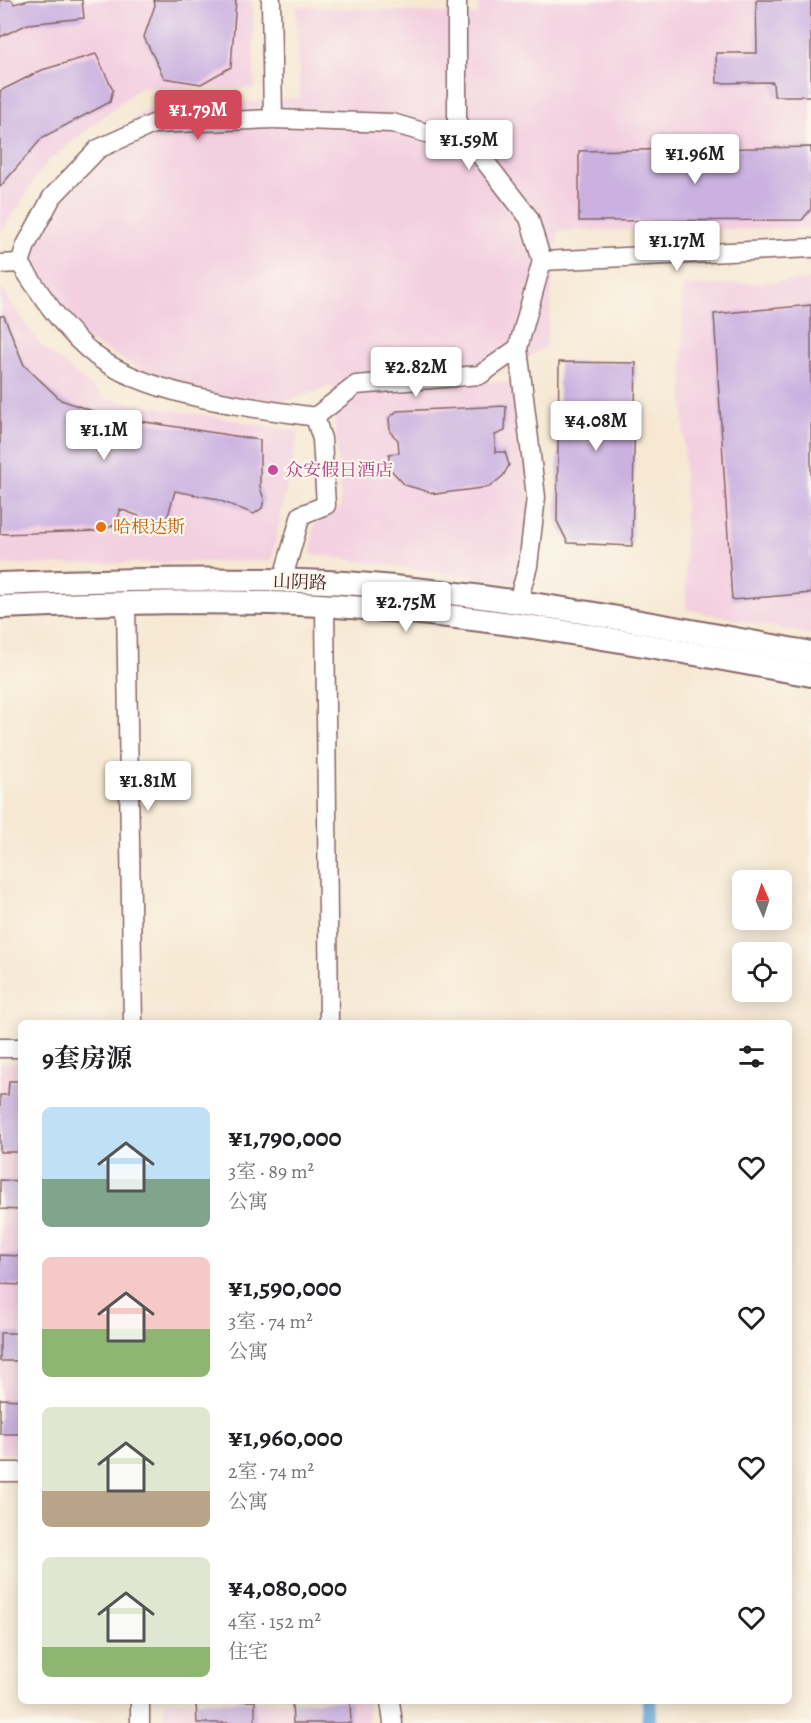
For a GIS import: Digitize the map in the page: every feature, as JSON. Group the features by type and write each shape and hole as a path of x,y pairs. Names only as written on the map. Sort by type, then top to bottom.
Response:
{"main road":[{"name":"山阴路","path":"0,584 113,580 328,582 518,601 811,653"},
{"name":"山阴路","path":"0,607 126,603 325,605 526,625 811,675"}],"street":[{"path":"272,0 273,120"},
{"path":"457,0 457,142"},
{"path":"20,263 26,245 52,197 98,149 153,124 273,120 392,123 457,142 480,155 529,218 542,261 518,348 536,497 528,566 518,601"},
{"path":"542,261 811,248"},
{"path":"0,264 20,263"},
{"path":"20,263 50,308 96,356 150,385 315,417 356,385 480,375 518,348"},
{"path":"282,581 301,515 326,505 322,439 315,417"},
{"path":"126,603 133,1020"},
{"path":"325,605 329,1020"},
{"path":"0,1048 18,1048"},
{"path":"0,1472 18,1472"},
{"path":"140,1704 140,1723"},
{"path":"390,1704 393,1723"}],"shaded area":[{"path":"0,0 252,0 255,89 140,87 47,162 0,234"},
{"path":"478,0 811,0 811,228 558,231 546,348 483,380 386,384 521,382 532,533 523,585 311,554 314,525 341,508 332,386 264,409 159,380 73,332 26,245 82,165 143,111 300,98 296,6 478,15"},
{"path":"811,280 811,635 686,609 682,286"},
{"path":"0,290 3,290 40,345 107,399 299,431 271,561 0,565"},
{"path":"0,1063 18,1063 18,1454 0,1454"},
{"path":"164,1704 368,1704 368,1723 164,1723"}],"building":[{"path":"0,0 12,0 14,4 30,0 82,0 84,18 28,24 0,37"},
{"path":"154,0 236,0 231,67 201,84 164,78 144,37 155,5"},
{"path":"756,0 811,0 811,96 774,96 773,82 717,83 716,53 757,53"},
{"path":"96,54 113,90 110,102 43,137 0,187 0,91 42,70"},
{"path":"811,147 811,209 802,220 579,221 579,151"},
{"path":"811,305 811,593 732,600 714,314"},
{"path":"0,316 4,316 24,365 61,400 107,416 260,440 260,487 264,500 262,508 254,514 213,498 175,491 165,526 120,509 118,523 102,531 0,534"},
{"path":"559,362 636,363 632,546 568,543 557,521"},
{"path":"506,406 505,431 495,435 495,452 505,452 509,465 503,476 489,487 436,494 405,485 389,468 389,454 399,453 398,440 390,432 389,418 397,411"},
{"path":"9,1081 18,1081 18,1152 0,1152 0,1095 8,1095"},
{"path":"0,1180 18,1181 18,1210 0,1209"},
{"path":"0,1255 18,1256 18,1285 0,1284"},
{"path":"0,1333 18,1333 18,1361 0,1361"},
{"path":"0,1399 18,1400 18,1434 0,1434"},
{"path":"196,1704 255,1704 255,1723 197,1723"},
{"path":"292,1704 350,1704 351,1723 293,1723"}],"waterway":[{"path":"649,1723 650,1704"}],"place":[{"name":"众安假日酒店","path":"273,470"},
{"name":"哈根达斯","path":"101,527"}]}
